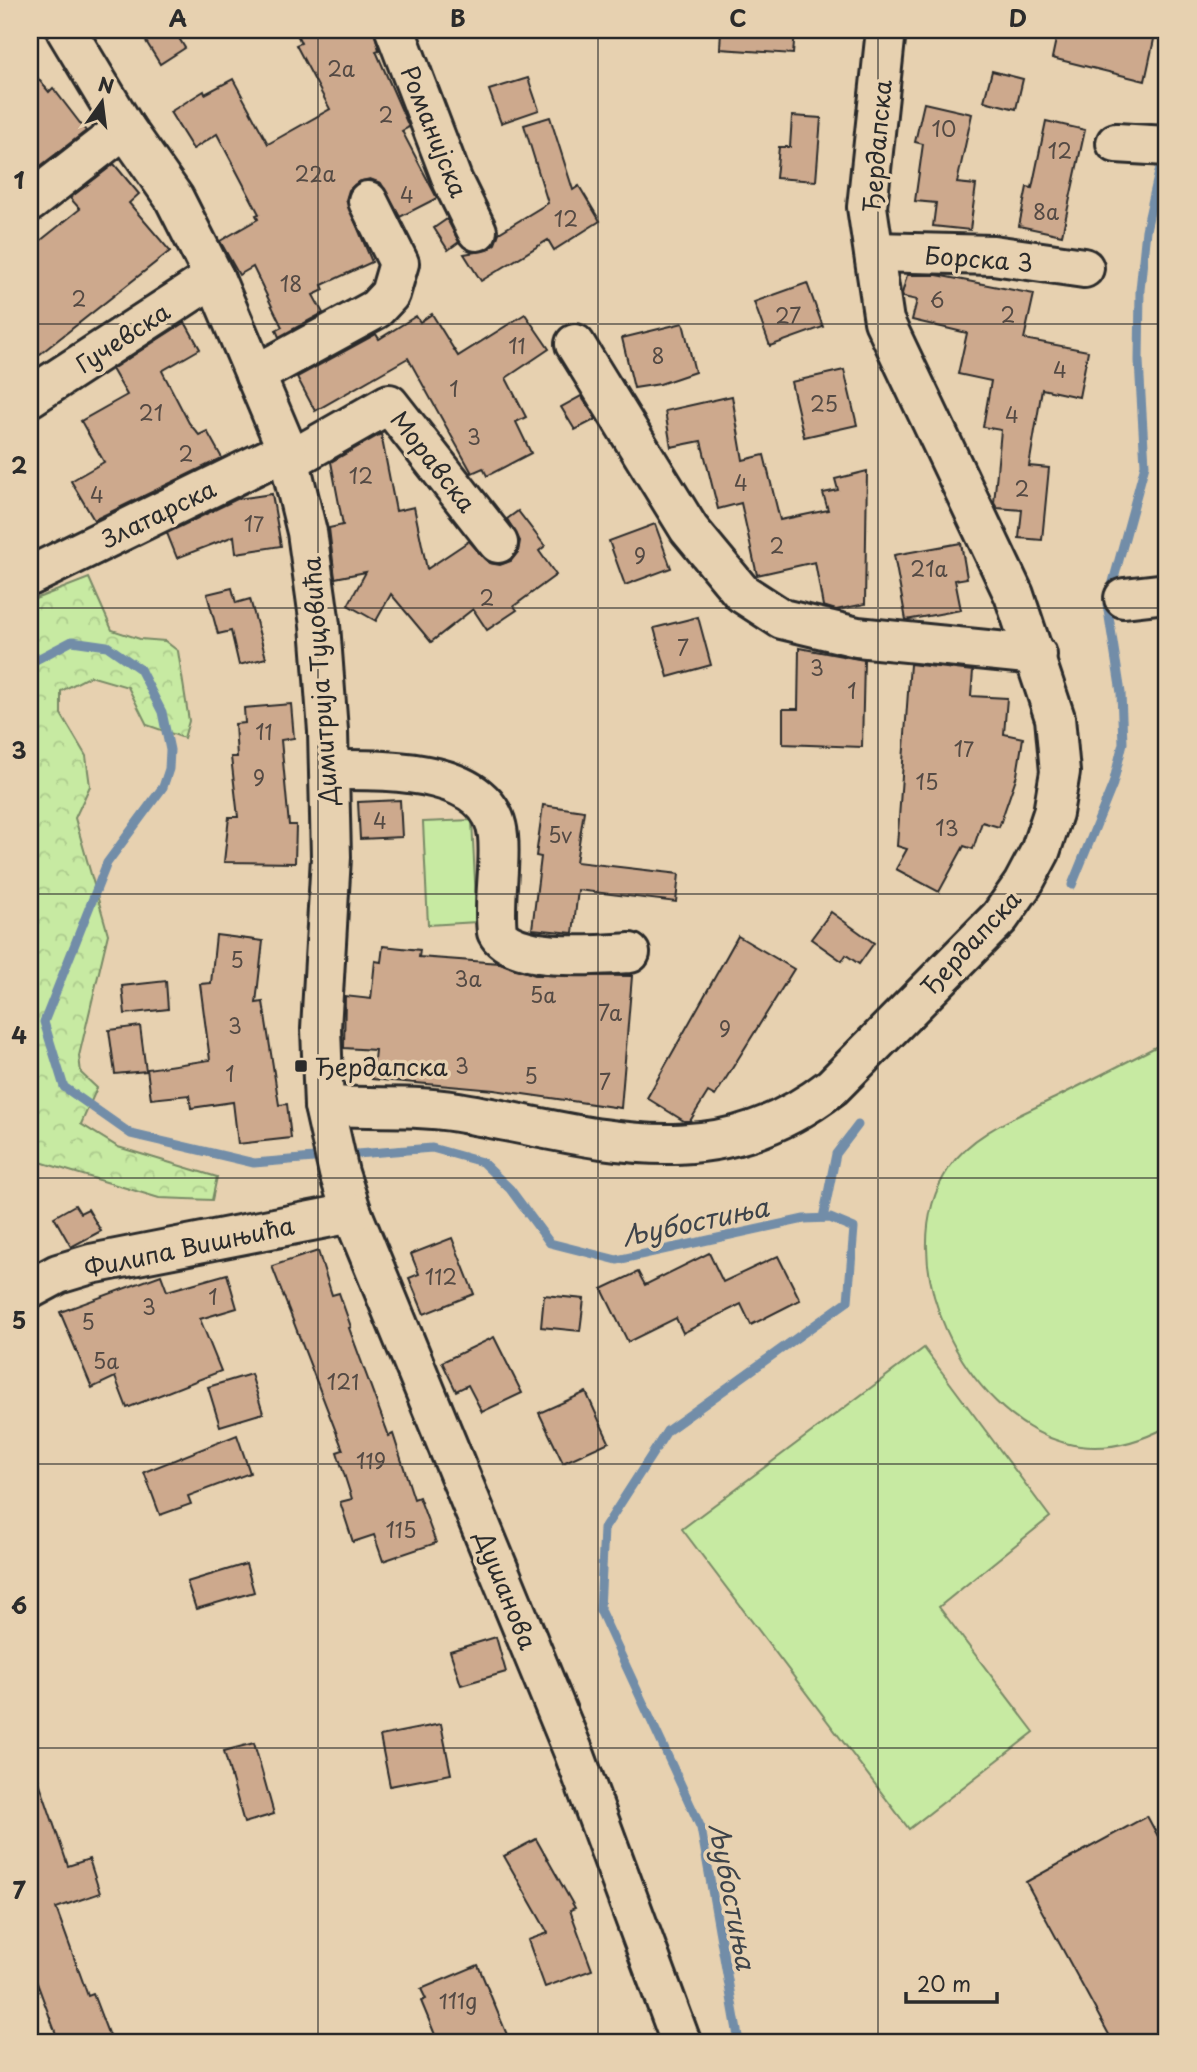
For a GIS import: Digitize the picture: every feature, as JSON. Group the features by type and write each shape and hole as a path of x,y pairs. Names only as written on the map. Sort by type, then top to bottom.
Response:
{"street":[{"name":"Димитрија Туцовића","path":"66,30 125,128 174,198 214,277 288,456 307,532 320,625 329,770 331,857 321,1029 332,1139"},
{"name":"Романијска","path":"395,30 453,182 477,231"},
{"name":"Ђердапска","path":"332,1139 456,1112 553,1133 640,1144 707,1143 750,1133 808,1107 832,1087 1000,917 1034,863 1053,813 1060,772 1055,718 1037,655 1014,595 884,321 867,207 886,30"},
{"path":"30,202 125,128"},
{"path":"255,375 376,309 390,294 399,263 368,201"},
{"name":"Борска 3","path":"874,252 993,255 1084,268"},
{"name":"Гучевска","path":"30,397 214,277"},
{"path":"575,344 689,529 742,593 782,619 857,637 1037,655"},
{"name":"Моравска","path":"288,456 389,404 498,542"},
{"name":"Златарска","path":"30,576 288,456"},
{"path":"1125,598 1167,593"},
{"path":"329,770 416,774 458,786 481,798 495,816 498,837 497,932 512,947 552,954 630,953"},
{"name":"Душанова","path":"332,1139 352,1213 574,1753 681,2042"},
{"name":"Филипа Вишњића","path":"30,1289 58,1274 91,1265 352,1213"}],"green space":[{"path":"89,578 112,630 140,639 165,641 178,651 189,721 184,738 147,725 128,687 90,676 61,691 61,714 86,756 90,786 75,818 108,934 79,1056 81,1073 97,1088 81,1124 118,1147 217,1177 212,1200 159,1198 30,1159 30,601"},
{"path":"472,820 477,922 428,925 423,822"},
{"path":"1167,1041 1167,1427 1118,1445 1092,1447 1065,1443 1029,1427 996,1402 968,1368 946,1330 932,1288 927,1246 932,1205 949,1168 959,1155 984,1134"},
{"path":"924,1348 1050,1517 939,1607 1034,1732 909,1829 682,1529"}],"building":[{"path":"139,30 174,30 185,48 160,64"},
{"path":"295,30 374,30 379,50 376,51 409,127 402,131 437,198 400,217 381,183 370,179 358,182 349,190 346,200 372,262 322,285 324,290 313,295 323,313 279,337 276,330 282,327 253,267 239,275 220,241 258,219 256,215 259,214 217,134 193,149 170,112 204,91 205,94 233,79 268,144 330,109 296,45 301,43"},
{"path":"721,30 795,30 793,54 720,49"},
{"path":"1058,30 1156,30 1145,81 1052,58"},
{"path":"30,69 49,92 53,88 86,131 30,174"},
{"path":"992,71 1023,79 1016,109 984,101"},
{"path":"528,78 539,110 501,123 489,90"},
{"path":"924,103 972,114 957,183 976,185 970,230 933,226 936,203 915,201 923,144 915,142"},
{"path":"792,116 821,118 816,181 776,178 779,147 790,147"},
{"path":"550,117 573,190 579,186 600,221 554,250 548,240 481,281 464,254 487,250 495,244 499,233 548,203 524,125"},
{"path":"1046,121 1085,130 1062,235 1019,226 1027,187 1032,188"},
{"path":"114,164 139,194 129,203 170,251 30,362 30,249 80,209 70,198"},
{"path":"447,219 459,242 448,250 434,228"},
{"path":"907,275 937,275 1034,294 1024,339 1088,351 1079,397 1042,389 1029,466 1049,468 1042,540 1019,538 1022,510 997,508 994,503 1001,430 983,427 991,381 958,374 967,333 912,320 917,300 903,297"},
{"path":"807,283 823,327 770,346 754,302"},
{"path":"432,314 458,356 525,314 549,349 506,378 526,417 516,422 531,453 487,476 483,468 472,473 408,358 315,411 297,377 376,334 379,339 416,316 420,322"},
{"path":"185,322 200,349 162,371 189,423 199,435 207,431 222,458 94,520 71,481 104,462 81,421 127,395 112,369"},
{"path":"683,323 695,372 660,384 634,388 622,338"},
{"path":"844,370 857,425 804,437 791,382"},
{"path":"581,396 596,419 575,430 561,407"},
{"path":"732,396 743,460 764,455 780,520 828,510 823,493 838,490 835,479 867,471 865,604 836,610 823,606 815,562 757,575 741,503 718,509 701,441 671,447 665,411"},
{"path":"381,434 396,511 414,507 427,569 469,541 489,563 500,565 511,561 518,552 520,541 507,519 518,511 545,546 539,551 556,575 514,606 517,610 487,630 473,609 431,642 391,594 376,621 348,605 366,572 335,578 329,528 343,525 331,462"},
{"path":"272,494 281,546 236,553 234,536 177,558 167,533 237,499"},
{"path":"655,524 671,568 625,585 609,541"},
{"path":"961,543 967,578 955,580 961,610 906,620 894,555"},
{"path":"232,588 236,603 250,599 266,658 239,665 231,631 218,634 207,594"},
{"path":"698,617 711,665 668,677 654,628"},
{"path":"799,648 864,660 862,747 783,744 783,709 798,709"},
{"path":"910,664 973,671 971,696 1007,698 1004,734 1023,738 1017,775 999,827 982,822 973,849 964,846 939,892 896,869 907,849 897,846"},
{"path":"291,704 294,738 281,740 289,825 296,825 295,863 224,862 229,817 238,817 231,757 237,757 235,724 245,723 244,708"},
{"path":"400,800 402,837 360,839 358,802"},
{"path":"543,805 584,811 576,862 679,874 676,902 578,890 573,933 532,929 541,857 536,856"},
{"path":"831,912 874,943 859,964 846,955 842,961 811,939"},
{"path":"216,935 263,941 256,1003 263,1002 279,1105 287,1104 291,1138 238,1144 233,1102 191,1108 189,1095 151,1099 147,1069 210,1060 200,984 211,983"},
{"path":"738,936 794,969 715,1096 708,1092 690,1121 684,1121 647,1098"},
{"path":"383,946 420,950 419,957 500,963 535,975 632,976 621,1108 494,1090 372,1079 375,1050 344,1048 345,996 371,999 375,961 381,962"},
{"path":"166,981 168,1009 125,1014 122,986"},
{"path":"140,1026 146,1071 115,1074 109,1030"},
{"path":"75,1205 80,1213 88,1209 101,1231 71,1247 54,1217"},
{"path":"452,1238 474,1294 424,1314 409,1278 419,1274 411,1254"},
{"path":"318,1251 332,1295 339,1293 351,1327 349,1328 389,1436 393,1434 414,1499 419,1497 436,1543 383,1561 374,1535 353,1542 340,1502 352,1499 337,1452 343,1450 272,1266"},
{"path":"709,1253 723,1282 778,1256 800,1300 751,1325 741,1304 683,1333 676,1318 628,1342 602,1289 638,1272 645,1285"},
{"path":"227,1274 237,1308 200,1319 221,1371 127,1408 115,1377 92,1388 60,1312 161,1275 167,1291"},
{"path":"544,1295 584,1299 580,1331 541,1327"},
{"path":"494,1337 522,1393 482,1412 468,1385 456,1391 442,1362"},
{"path":"251,1374 263,1413 220,1426 208,1387"},
{"path":"586,1392 609,1442 563,1463 539,1413"},
{"path":"237,1435 250,1473 188,1496 191,1504 160,1515 144,1472"},
{"path":"246,1564 254,1592 196,1609 187,1582"},
{"path":"496,1637 506,1672 461,1685 450,1651"},
{"path":"441,1724 451,1774 390,1786 380,1736"},
{"path":"254,1743 274,1814 244,1823 224,1751"},
{"path":"30,1767 34,1767 68,1866 89,1859 100,1893 56,1908 88,1996 93,1994 109,2036 92,2042 59,2042 30,1964"},
{"path":"1147,1816 1167,1853 1167,2042 1113,2042 1026,1882"},
{"path":"536,1839 575,1908 570,1910 592,1970 545,1987 528,1940 548,1933 504,1856"},
{"path":"478,1965 510,2042 438,2042 421,2001 426,1999 421,1989"}],"waterway":[{"path":"1072,885 1113,784 1123,743 1121,693 1107,604 1145,465 1139,361 1140,290 1146,230 1163,154"},
{"name":"Љубостиња","path":"30,663 72,641 107,646 140,669 162,712 170,750 169,769 163,787 107,863 44,1022 64,1087 131,1134 254,1163 326,1157"},
{"path":"823,1218 836,1154 858,1125"},
{"name":"Љубостиња","path":"344,1155 432,1148 482,1162 510,1189 550,1243 617,1260 804,1219 830,1218 854,1228 848,1301 667,1431 604,1529 600,1610 701,1828 739,2042"}],"place":[{"name":"Ђердапска","path":"301,1066"}]}
